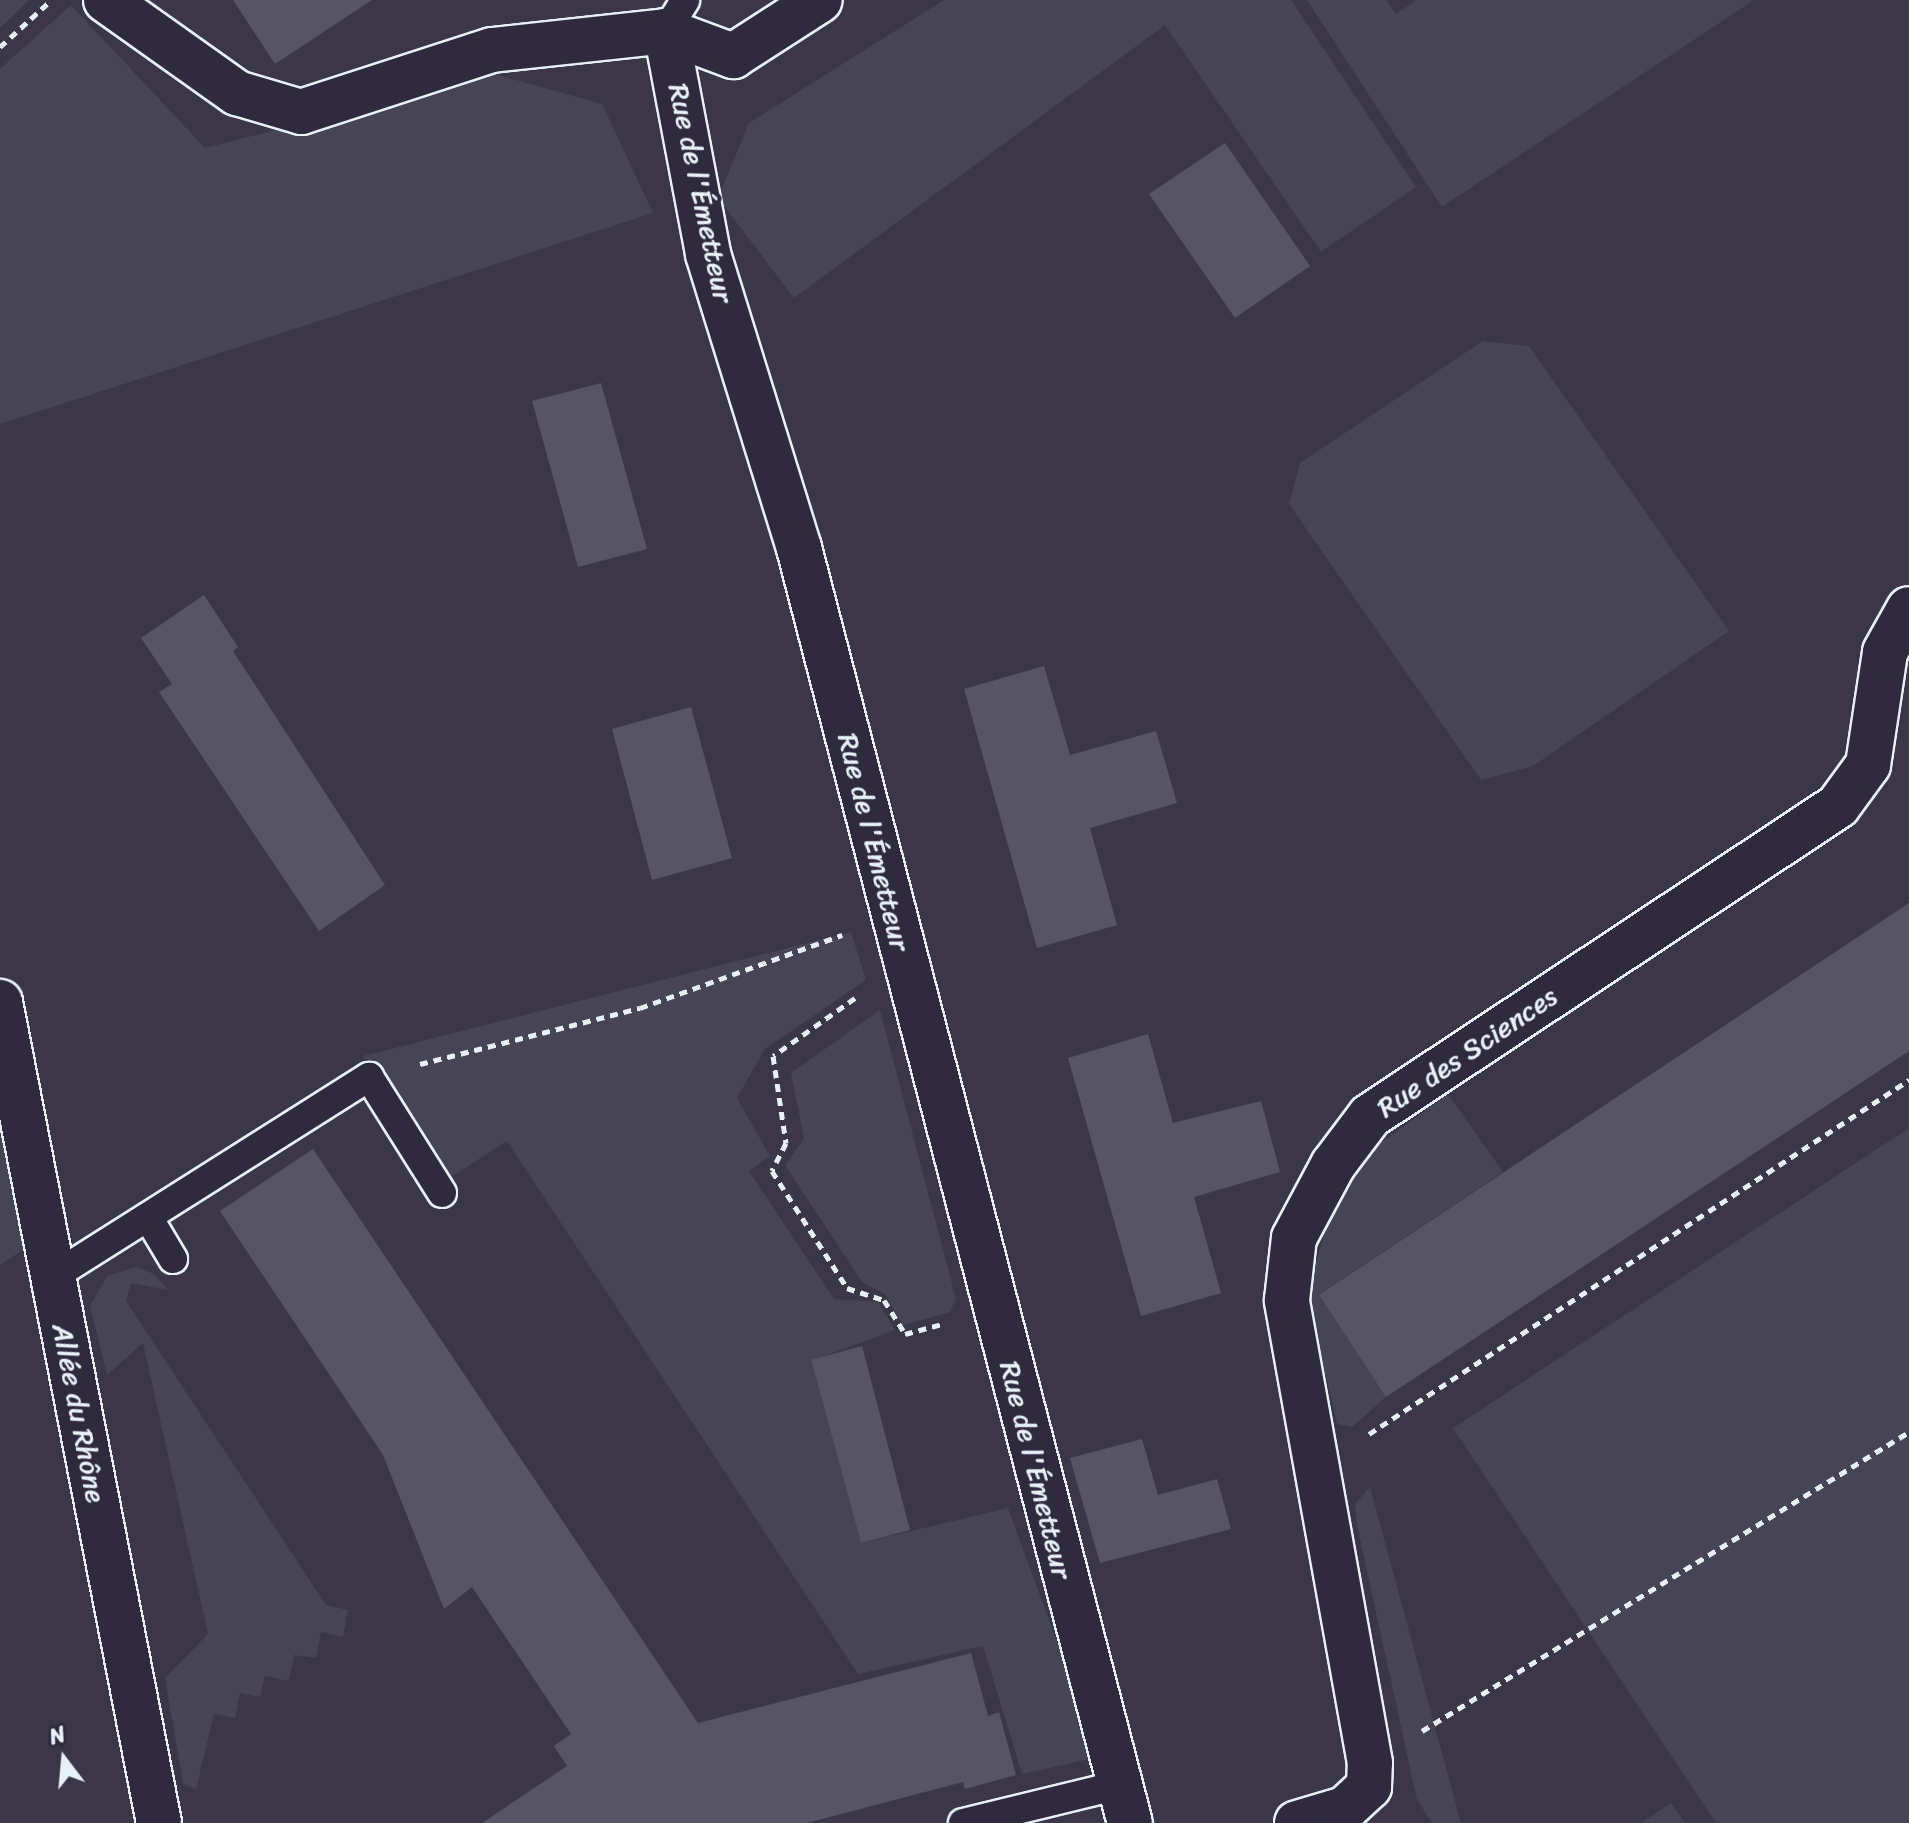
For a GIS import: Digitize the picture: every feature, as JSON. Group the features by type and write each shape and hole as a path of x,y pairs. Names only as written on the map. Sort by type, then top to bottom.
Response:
{"street":[{"path":"106,0 237,93 301,112 492,50 676,15"},
{"name":"Rue de l'Émetteur","path":"676,15 733,56 820,0"},
{"name":"Rue de l'Émetteur","path":"676,15 708,254 799,548 1124,1804"},
{"name":"Rue des Sciences","path":"1370,1763 1314,1470 1287,1300 1294,1238 1333,1165 1370,1116 1430,1073 1838,806 1868,765 1885,652 1909,609"},
{"name":"Allée du Rhône","path":"0,1002 159,1823"},
{"path":"1297,1823 1345,1809 1369,1787 1370,1763"}],"lane":[{"path":"54,1276 369,1077 442,1193"},
{"path":"148,1217 173,1259"},
{"path":"963,1823 1124,1804"}],"path":[{"path":"0,47 52,0"},
{"path":"369,1077 640,1008 893,916"},
{"path":"905,962 773,1056 786,1143 772,1171 847,1288 884,1300 905,1334 995,1311"},
{"path":"1314,1470 1909,1080"},
{"path":"1370,1763 1909,1432"}],"shaded area":[{"path":"0,0 1909,0 1909,1823 0,1823"},
{"path":"0,0 29,0 0,28"},
{"path":"944,0 1291,0 1416,187 1321,252 1165,25 794,298 718,198 749,123"},
{"path":"1307,0 1386,0 1396,14 1417,0 1754,0 1442,207"},
{"path":"71,5 205,148 495,74 602,104 653,213 0,424 0,69"},
{"path":"1483,341 1529,346 1729,631 1533,766 1481,780 1289,504 1300,463"},
{"path":"851,932 866,980 765,1049 737,1098 770,1156 749,1171 834,1299 878,1302 895,1330 811,1361 861,1543 1008,1508 1099,1757 1022,1774 983,1646 858,1674 507,1141 445,1181 363,1056"},
{"path":"880,1010 956,1299 950,1312 903,1325 885,1294 862,1282 785,1165 804,1139 791,1073"},
{"path":"1448,1094 1503,1172 1319,1295 1386,1397 1352,1427 1337,1424 1311,1312 1312,1275 1330,1216 1363,1156"},
{"path":"0,1106 27,1247 0,1265"},
{"path":"1909,1128 1909,1823 1716,1823 1453,1428"},
{"path":"136,1267 154,1274 168,1290 131,1283 126,1301 326,1605 348,1610 343,1637 321,1632 316,1658 294,1655 289,1681 265,1676 260,1697 240,1693 235,1718 214,1714 196,1789 183,1784 165,1678 208,1634 143,1343 107,1375 90,1306 107,1276"},
{"path":"1370,1487 1461,1823 1432,1823 1417,1800 1357,1525 1355,1504"},
{"path":"1671,1803 1685,1823 1641,1823"}],"building":[{"path":"233,0 372,0 275,64"},
{"path":"1225,143 1310,266 1235,318 1149,194"},
{"path":"601,383 647,549 578,567 532,401"},
{"path":"204,595 238,647 233,651 385,885 319,931 159,692 172,684 141,638"},
{"path":"1044,666 1070,755 1156,731 1177,803 1090,828 1117,925 1037,948 964,689"},
{"path":"691,707 732,858 652,880 612,729"},
{"path":"1909,903 1909,1051 1386,1397 1319,1295"},
{"path":"1148,1034 1173,1123 1261,1101 1280,1172 1194,1197 1221,1293 1141,1316 1068,1058"},
{"path":"313,1149 698,1723 971,1653 988,1716 999,1712 1016,1775 965,1789 963,1782 807,1823 482,1823 567,1766 554,1746 571,1734 472,1587 444,1609 383,1455 220,1211"},
{"path":"862,1346 910,1530 861,1543 811,1360"},
{"path":"1142,1439 1158,1495 1217,1479 1231,1529 1100,1563 1070,1458"}]}
